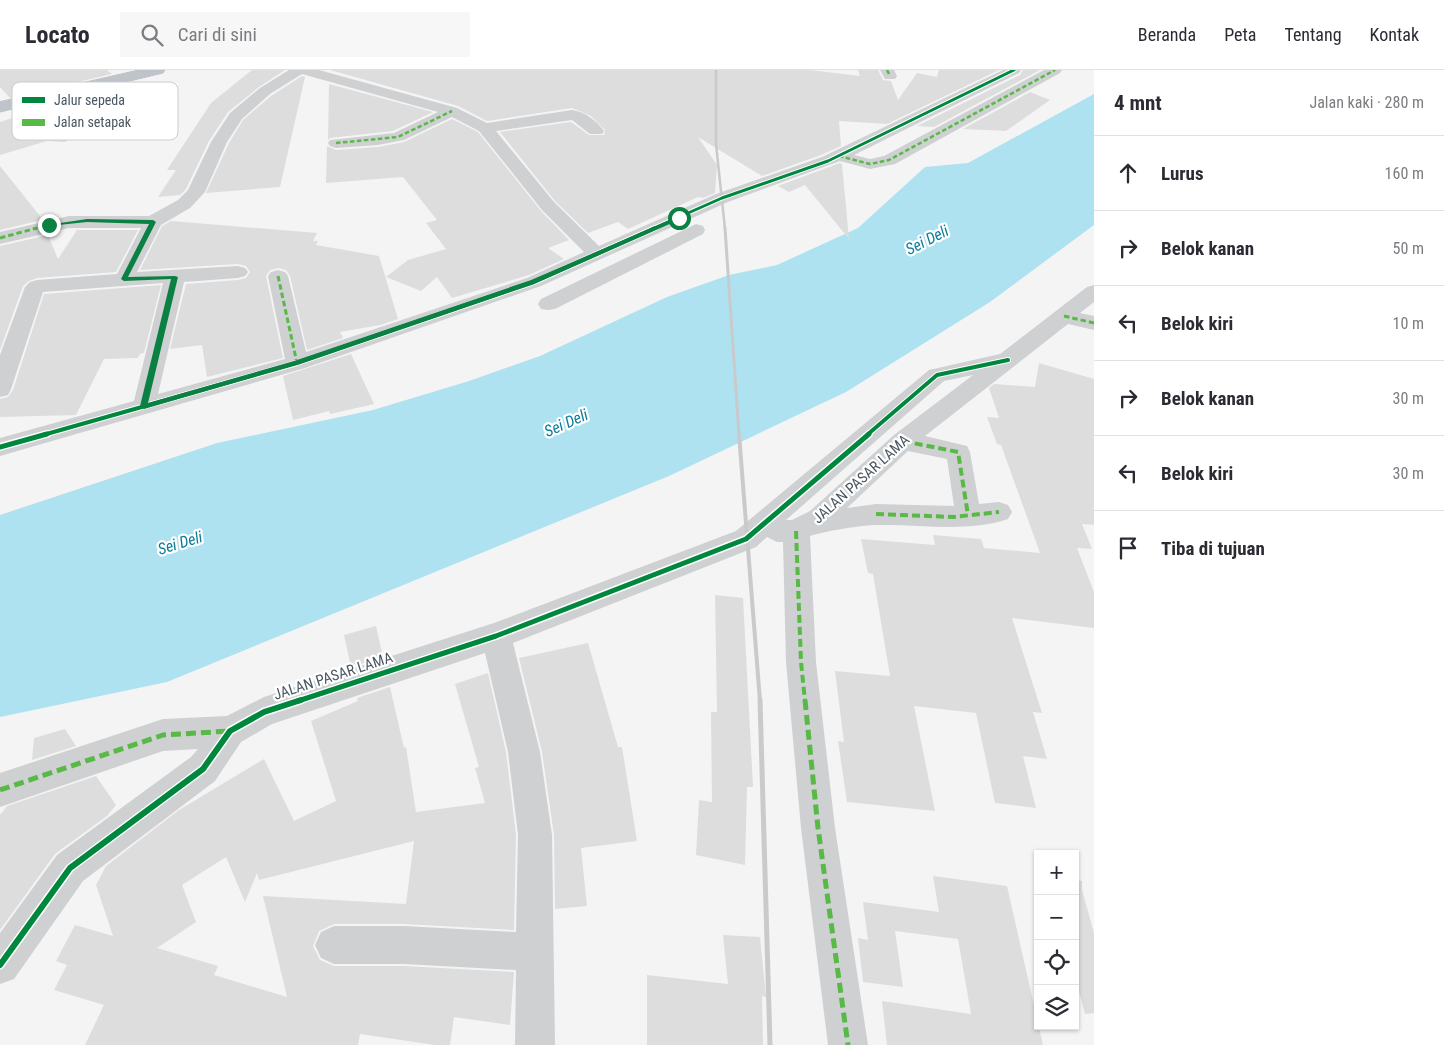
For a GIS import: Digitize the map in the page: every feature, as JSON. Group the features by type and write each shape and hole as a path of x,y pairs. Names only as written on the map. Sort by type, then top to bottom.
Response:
{"highway":[{"path":"107,82 158,70"}],"street":[{"path":"124,279 153,222 192,198 222,136 236,116 265,91 298,70"},
{"path":"303,70 452,111 485,128 548,206 602,252 626,264"},
{"path":"0,447 297,363 534,282 722,198 838,156 1014,70"},
{"path":"838,156 870,164 889,160 1054,70"},
{"path":"336,143 378,140 398,136 452,111"},
{"path":"485,128 572,114 578,116 596,131"},
{"path":"0,238 69,222 153,222"},
{"path":"548,304 706,225"},
{"path":"0,389 32,292 38,286 238,272"},
{"path":"278,276 297,363"},
{"path":"144,406 175,277"},
{"name":"JALAN PASAR LAMA","path":"0,965 70,868 202,769 230,731 264,712 496,636 746,539 755,532 802,528 819,518 903,441 1094,291"},
{"path":"1064,316 1094,322"},
{"path":"755,532 938,374 1008,360"},
{"path":"903,441 958,452 968,515"},
{"path":"848,1045 818,828 801,662 802,528 876,514 953,517 999,512"},
{"path":"496,636 524,752 534,835 534,1045"},
{"path":"0,790 163,735 230,731"},
{"path":"334,945 404,945 535,952"}],"water":[{"name":"Sei Deli","path":"1094,94 1094,225 990,302 846,392 669,476 167,682 0,717 0,515 217,443 373,410 469,381 540,356 667,297 729,275 777,265 858,228 925,167 968,163"}],"building":[{"path":"0,70 107,70 112,74 78,82 12,82 12,98 10,98 0,87"},
{"path":"252,70 285,70 259,87 228,112 209,141 186,189 180,195 158,197 176,170 167,170 211,103"},
{"path":"330,70 810,70 860,76 858,70 878,70 883,80 891,81 898,100 917,73 937,77 939,70 999,70 887,124 839,121 841,146 762,176 698,137 717,165 715,193 703,198 698,197 628,229 618,222 588,233 555,201 500,132 571,122 589,135 604,135 605,130 591,116 572,108 487,121 458,106"},
{"path":"1023,70 1040,70 934,127 917,126 1020,75"},
{"path":"302,76 305,77 280,187 206,193 229,143 243,120 271,96"},
{"path":"329,84 433,112 393,131 330,138 328,140"},
{"path":"1030,92 1050,100 1006,131 963,129"},
{"path":"12,118 12,140 67,140 65,142 47,141 0,155 0,122"},
{"path":"452,119 478,132 541,211 569,240 548,248 564,259 529,275 452,298 437,277 421,291 386,277 408,260 446,249 426,223 437,220 403,177 326,183 327,146 336,150 378,147 404,142"},
{"path":"840,163 842,164 849,239 805,185 789,192 778,186"},
{"path":"0,166 40,216 42,220 0,230"},
{"path":"171,221 317,233 313,241 318,241 316,245 379,256 398,319 380,325 340,332 343,338 307,350 290,276 286,270 279,268 270,270 266,276 283,358 207,377 202,345 170,349 186,284 238,280 246,278 250,272 246,266 238,264 140,270 162,226"},
{"path":"77,230 138,230 116,272 37,278 23,286 0,350 0,246 48,235 58,259"},
{"path":"161,285 144,353 140,354 138,358 104,359 76,415 0,417 0,399 8,397 13,390 44,294"},
{"path":"351,354 374,404 330,414 329,411 293,420 283,376"},
{"path":"1039,363 1094,379 1094,525 1082,524 1092,549 1077,548 1094,592 1094,628 1012,618 1042,713 1033,712 1047,759 1023,756 1036,808 995,803 976,713 914,706 935,811 847,802 838,741 844,742 835,671 890,676 873,574 868,573 861,539 935,545 933,535 981,539 984,548 1040,553 1001,445 997,444 987,417 999,418 989,388 994,384 1035,387"},
{"path":"715,595 743,598 753,787 747,787 745,865 696,855 699,800 712,802 711,712 717,712"},
{"path":"376,626 383,657 351,667 344,635"},
{"path":"588,643 618,747 622,747 637,841 581,848 587,906 555,909 554,835 542,752 519,658"},
{"path":"488,673 506,752 516,835 514,930 404,924 334,924 319,931 313,946 320,960 334,966 404,966 514,972 510,1025 454,1017 450,1045 435,1045 360,1034 358,1045 85,1045 104,1005 54,990 67,965 56,961 75,925 113,936 96,885 106,866 179,810 264,759 294,821 336,801 311,721 358,701 357,698 390,687 404,748 406,747 416,812 485,803 475,768 479,767 455,684","holes":["414,841 406,904 263,896 287,997 214,975 218,966 157,948 196,922 182,885 226,857 245,902 257,873 259,880"]},
{"path":"65,729 76,746 32,760 34,738"},
{"path":"96,776 116,805 107,816 55,854 0,930 0,815 7,806"},
{"path":"933,876 1007,886 1034,1005 1034,1030 1040,1030 1043,1045 887,1045 882,1001 971,1014 958,939 895,931 903,987 863,982 858,938 868,940 863,902 939,912"},
{"path":"1079,881 1082,881 1082,890 1094,933 1094,1013 1085,1014 1079,991"},
{"path":"723,935 760,937 766,997 762,996 763,1045 647,1045 647,975 728,984"}],"railway":[{"path":"716,70 716,144 725,229"},
{"path":"725,228 739,435"},
{"path":"739,434 760,701"},
{"path":"760,700 770,1045"}],"marked path":[{"path":"887,70 890,76"},
{"path":"839,156 870,164 889,160 1055,70"},
{"path":"336,143 398,137 452,111"},
{"path":"0,238 49,225"},
{"path":"278,276 297,363"},
{"path":"1064,316 1094,323"},
{"path":"903,441 958,452 968,515"},
{"path":"876,514 953,517 999,512"},
{"path":"796,531 801,662 818,828 848,1045"},
{"path":"0,790 163,735 230,731"}],"cycle path":[{"path":"0,447 297,363 534,282 722,198 828,161 1014,70"},
{"path":"0,965 70,868 203,769 230,731 264,712 496,636 746,539 937,375 1008,360"}],"route":[{"path":"49,225 87,220 153,222 124,279 175,277 144,406 297,363 534,282 679,218"}]}
